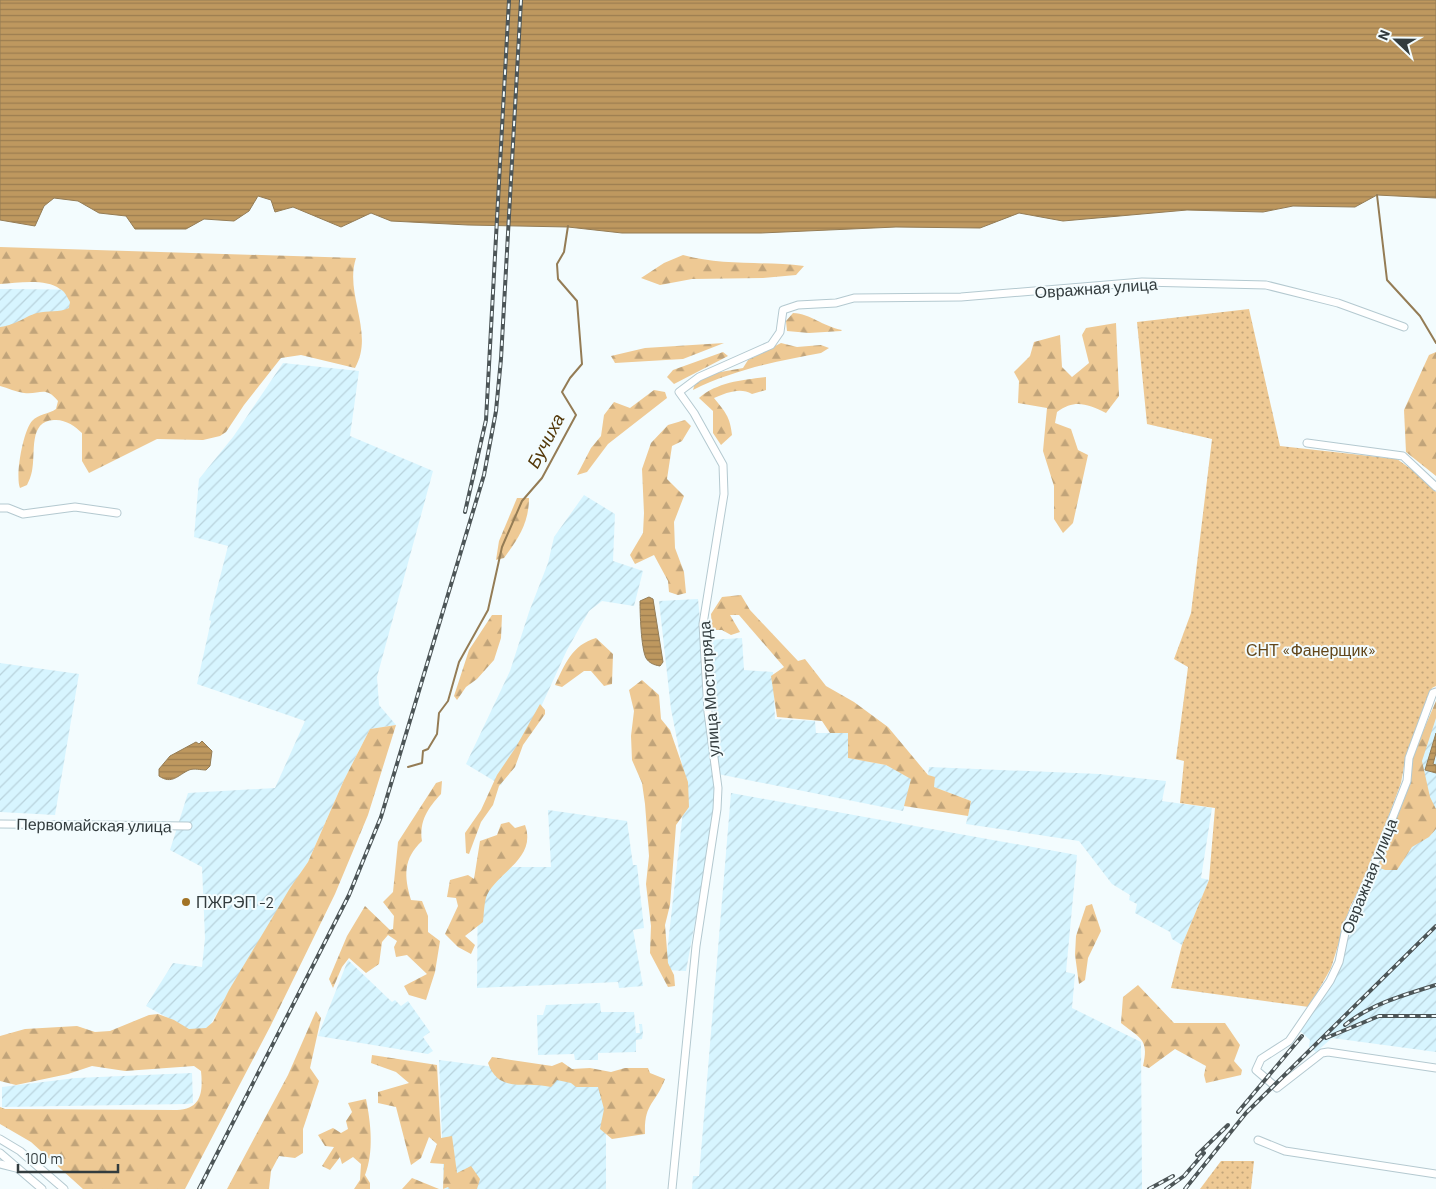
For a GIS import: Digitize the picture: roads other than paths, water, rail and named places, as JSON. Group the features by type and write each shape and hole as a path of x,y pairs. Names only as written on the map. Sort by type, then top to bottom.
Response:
{"street":[{"name":"Овражная улица","path":"784,310 798,306 836,303 854,298 961,297 1142,282 1266,285 1338,302 1404,327"},
{"name":"улица Мостотряда","path":"672,1189 696,946 717,809 718,788 708,712 702,624 724,494 723,465 694,413 679,392 699,377 771,346 780,332 784,310"},
{"path":"1307,443 1403,456 1436,487"},
{"path":"0,508 8,508 23,514 75,507 117,513"},
{"name":"Овражная улица","path":"1436,692 1409,758 1407,781 1370,875 1346,928 1339,962 1330,981 1289,1041 1261,1059 1256,1070 1277,1088 1322,1053 1328,1052 1436,1068"},
{"name":"Первомайская улица","path":"0,824 188,826"},
{"path":"0,1139 26,1156 64,1189"},
{"path":"1258,1140 1285,1151 1436,1174"},
{"path":"0,1153 42,1189"},
{"path":"0,1164 20,1169"}],"waterway":[{"path":"1377,195 1387,280 1420,316 1436,343"},
{"name":"Бучиха","path":"408,767 422,763 423,751 428,749 437,734 439,713 448,701 459,662 488,610 502,547 522,501 542,478 576,415 562,392 570,378 582,364 577,301 558,279 557,264 564,252 568,226"}],"railway":[{"path":"465,512 486,420 509,0"},
{"path":"199,1189 349,895 381,817 484,475 496,411 501,359 521,0"},
{"path":"1185,1189 1246,1113 1436,926"},
{"path":"1345,1025 1377,1006 1436,985"},
{"path":"1326,1038 1379,1016 1436,1016"},
{"path":"1238,1112 1302,1036"},
{"path":"1197,1155 1228,1125"},
{"path":"1166,1189 1184,1176 1204,1153"},
{"path":"1149,1189 1173,1176"}],"place":[{"name":"ПЖРЭП -2","path":"186,902"}],"park label":[{"name":"СНТ «Фанерщик»","path":"1311,650"}]}
